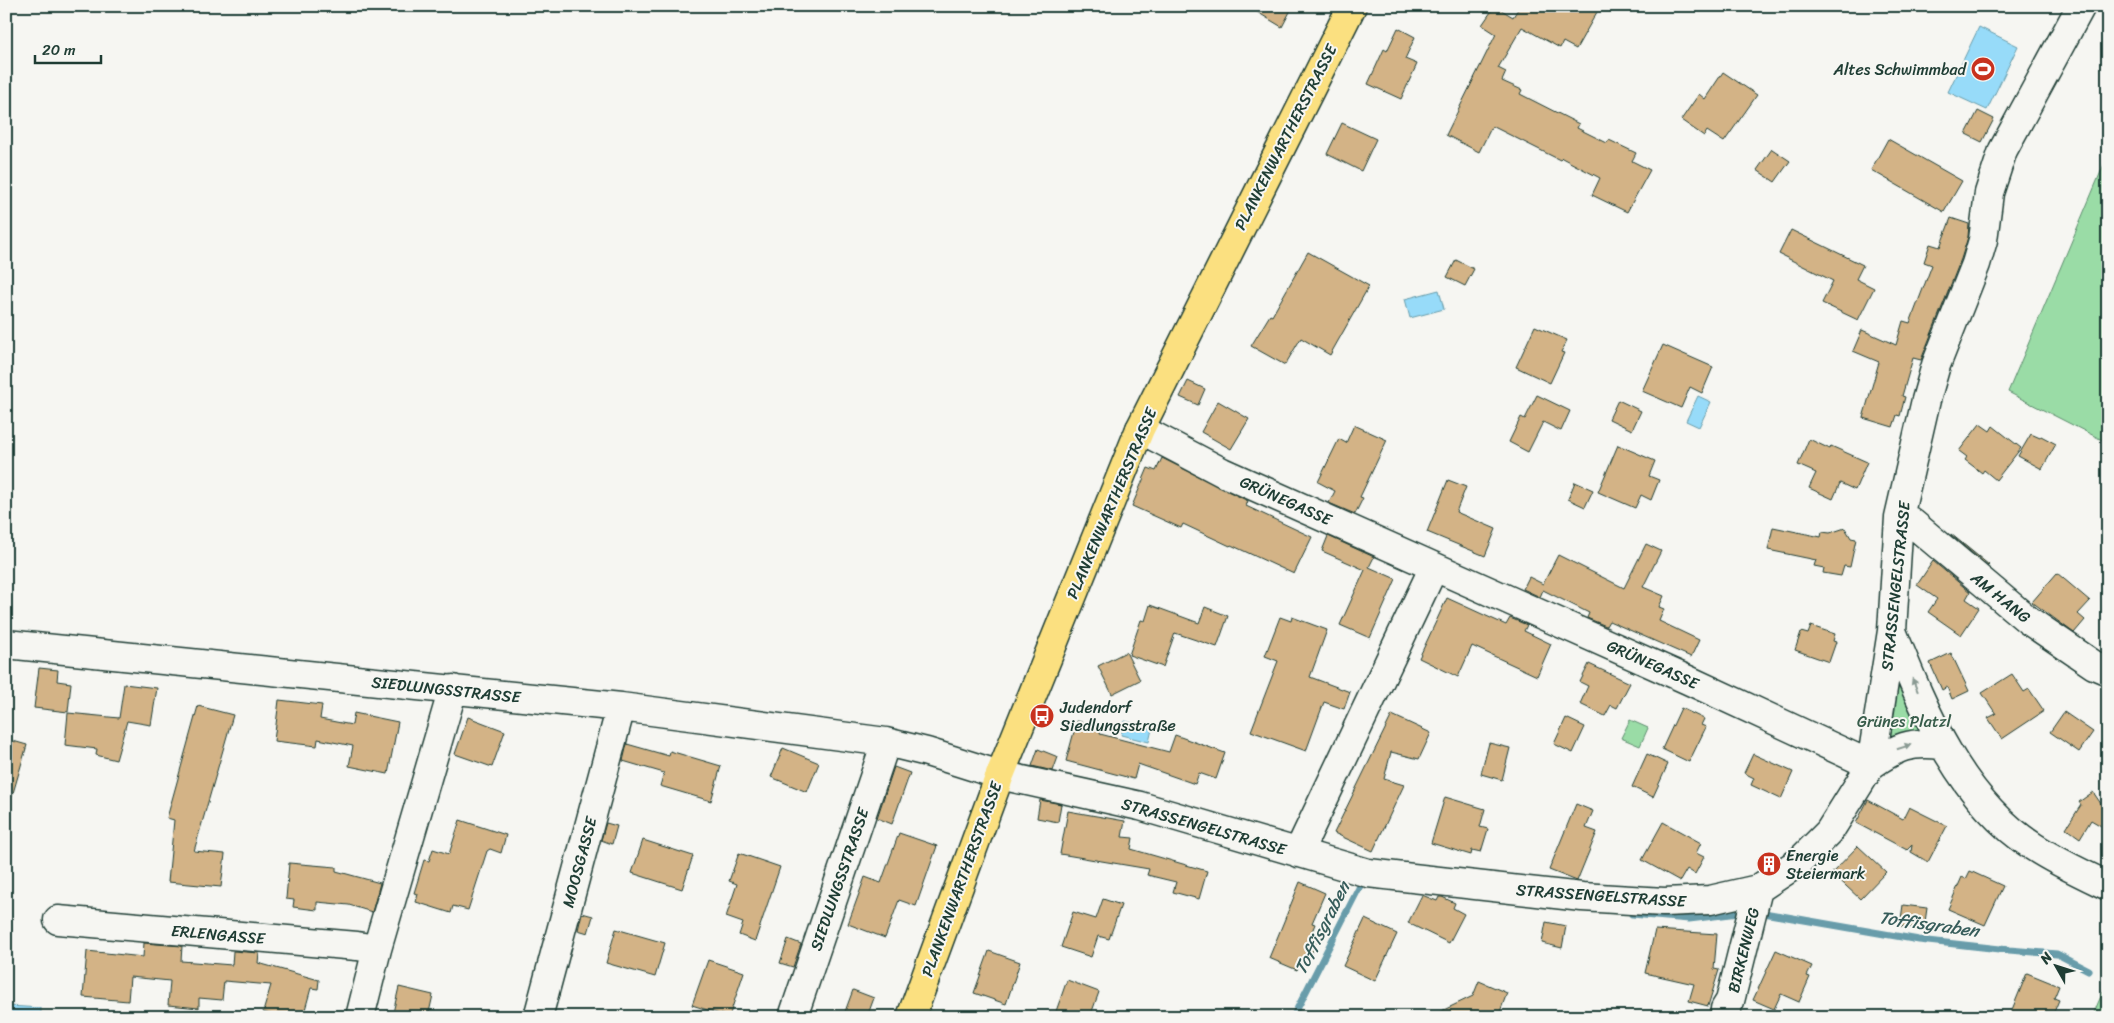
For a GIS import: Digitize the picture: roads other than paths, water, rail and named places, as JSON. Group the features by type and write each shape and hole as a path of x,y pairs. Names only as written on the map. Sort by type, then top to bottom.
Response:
{"main road":[{"name":"PLANKENWARTHERSTRASSE","path":"911,1017 1000,775 1140,429 1352,6"}],"street":[{"name":"STRASSENGELSTRASSE","path":"1000,775 1140,806 1368,873 1582,897 1664,902 1710,900 1758,889 1799,862 1829,832 1871,765 1892,631 1899,517 1928,391 1936,364 1976,264 1983,240 1989,193 2003,150 2081,6"},
{"name":"GRÜNEGASSE","path":"1140,429 1222,472 1688,680 1871,765"},
{"name":"AM HANG","path":"1899,517 1910,521 2028,620 2094,666 2108,671"},
{"path":"1298,853 1434,567"},
{"path":"1892,631 1942,745 1976,795 2013,831 2034,847 2108,886"},
{"name":"SIEDLUNGSSTRASSE","path":"6,644 621,707 886,742 927,752 1000,775"},
{"path":"360,1017 377,949 453,689"},
{"name":"MOOSGASSE","path":"538,1017 621,707"},
{"name":"SIEDLUNGSSTRASSE","path":"793,1017 886,742"},
{"path":"1871,765 1888,753 1904,746 1922,743 1942,745"},
{"name":"BIRKENWEG","path":"1725,1014 1730,1001 1758,889"},
{"name":"ERLENGASSE","path":"58,920 377,949"}],"water":[{"name":"Altes Schwimmbad","path":"1979,27 2018,46 1987,110 1948,92"},
{"path":"1439,290 1444,309 1410,318 1405,299"},
{"path":"1698,396 1711,402 1699,427 1686,421"},
{"path":"1125,721 1152,729 1149,742 1121,735"},
{"path":"9,1006 41,1008 41,1017 8,1017"}],"waterway":[{"name":"Toffisgraben","path":"1293,1017 1362,882 1368,882"},
{"name":"Toffisgraben","path":"1632,914 1689,919 1739,913"},
{"name":"Toffisgraben","path":"1764,913 1919,940 2057,954 2088,970"}],"place":[{"name":"Altes Schwimmbad","path":"1983,69"},
{"name":"Judendorf Siedlungsstraße","path":"1042,716"},
{"name":"Energie Steiermark","path":"1769,864"}],"park label":[{"name":"Grünes Platzl","path":"1904,721"}]}
